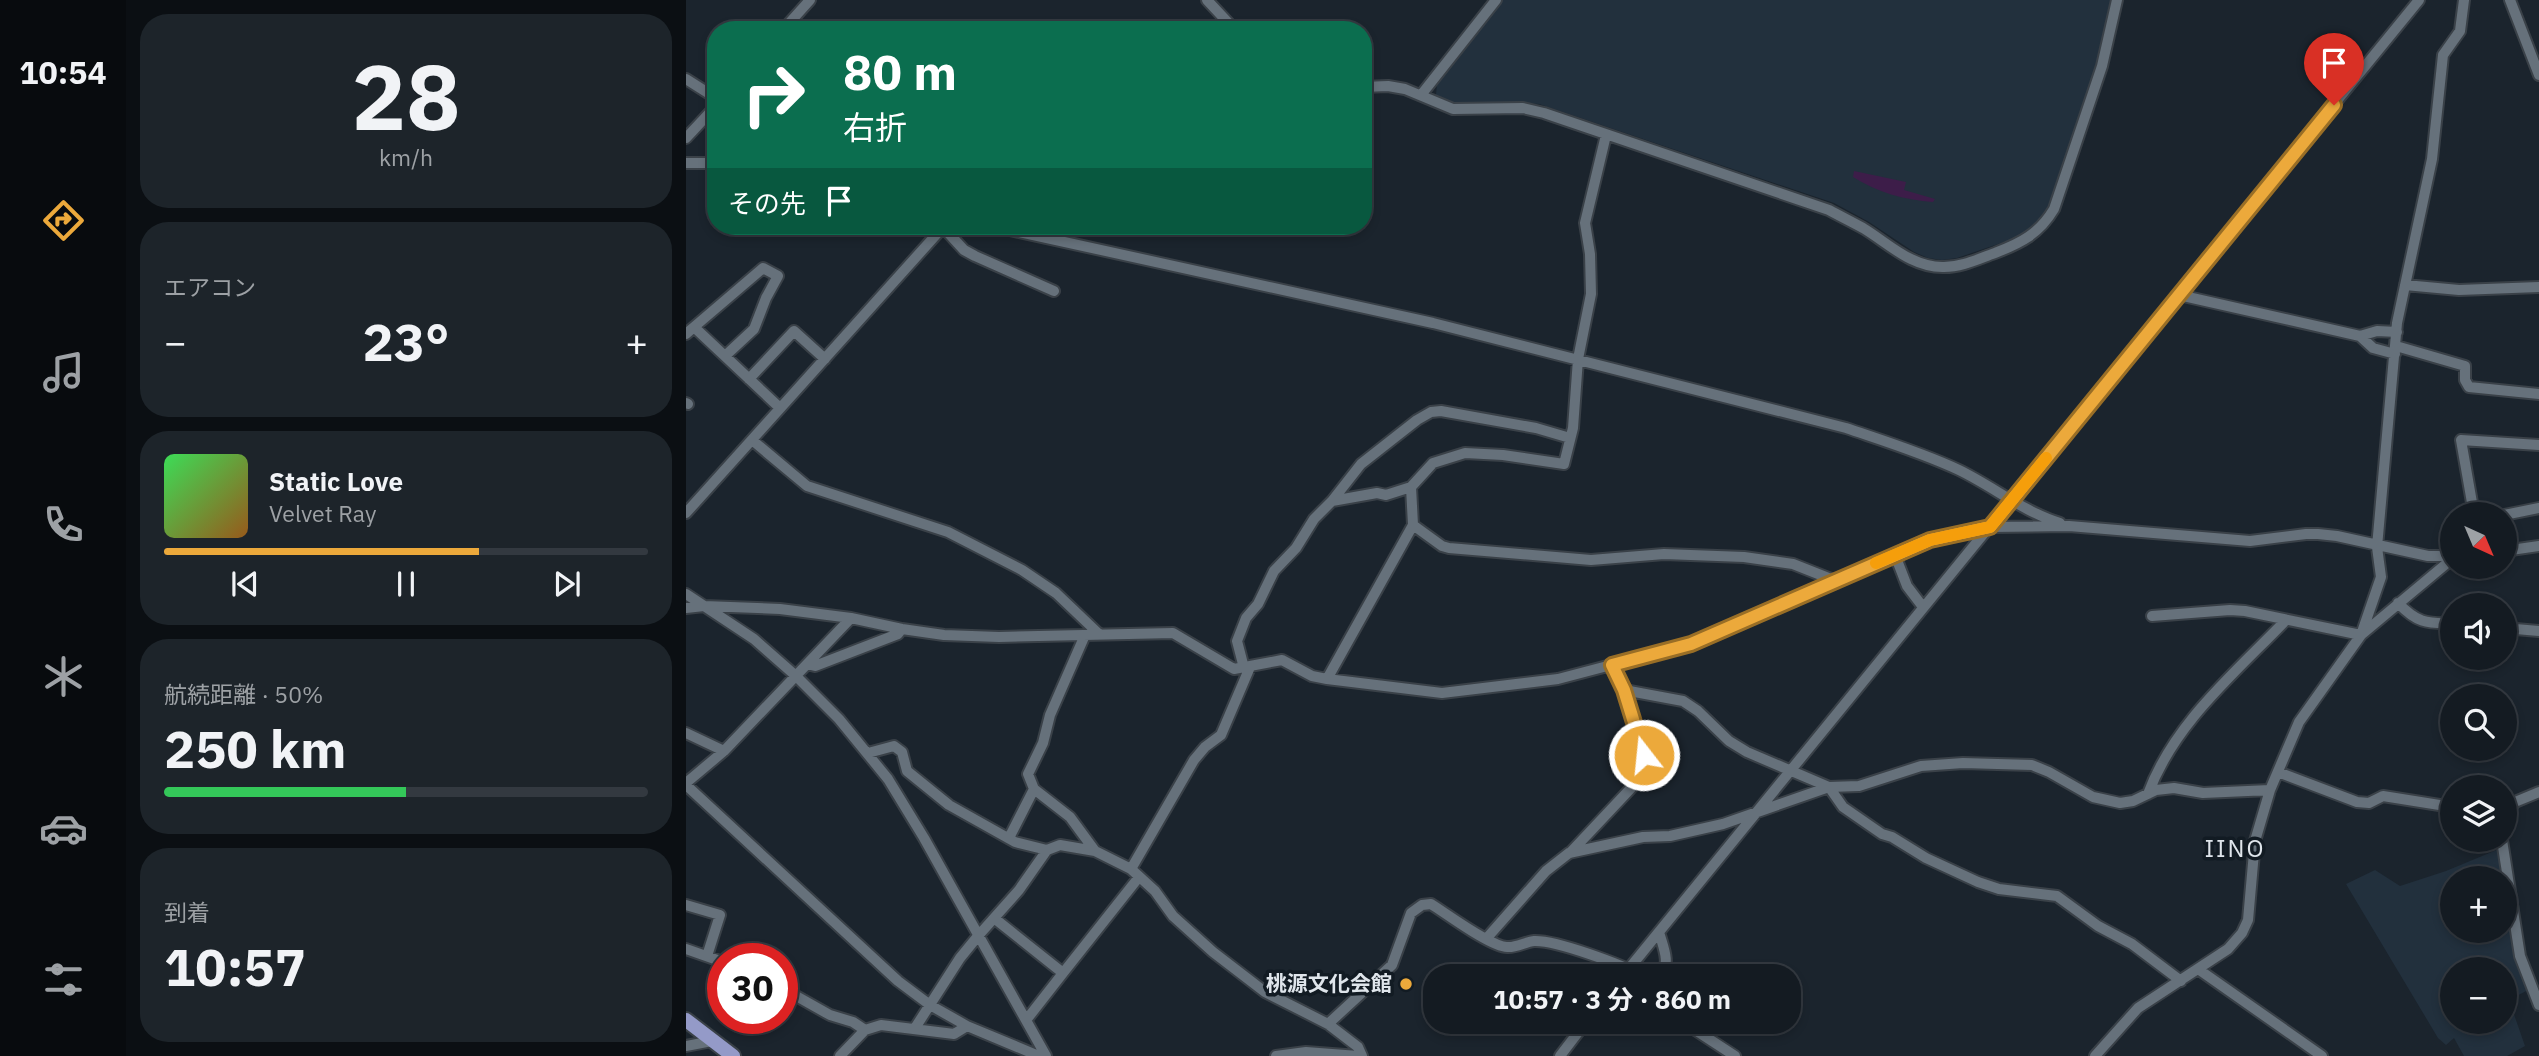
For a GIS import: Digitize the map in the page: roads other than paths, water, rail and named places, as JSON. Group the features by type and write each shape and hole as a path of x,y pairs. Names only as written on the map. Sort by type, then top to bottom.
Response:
{"main road":[{"path":"686,1020 733,1056"}],"street":[{"path":"791,21 810,0"},
{"path":"1207,0 1227,21"},
{"path":"1421,95 1496,0"},
{"path":"1372,87 1388,86 1421,95 1453,109 1533,110 1829,210 1926,265 1961,265 2031,237 2045,224 2054,209 2102,66 2117,0"},
{"path":"1633,964 2420,0"},
{"path":"2361,635 2381,577 2377,547 2397,332 2432,159 2442,55 2460,31 2463,0"},
{"path":"2510,0 2539,75"},
{"path":"686,79 707,92"},
{"path":"686,138 707,116"},
{"path":"1332,501 1377,493 1386,495 1411,487 1433,463 1465,453 1503,455 1564,464 1573,428 1578,359 1591,294 1590,254 1585,223 1606,135"},
{"path":"686,163 707,163"},
{"path":"686,513 935,235"},
{"path":"951,235 964,250 975,256 1054,291"},
{"path":"1033,235 1433,323 1846,428 1904,447 1959,471 2037,516 2069,526"},
{"path":"725,356 754,329 778,276 763,268 690,330 725,356 780,408"},
{"path":"2405,285 2459,290 2539,288"},
{"path":"2179,295 2360,336 2377,331 2397,332"},
{"path":"749,379 794,331 825,359"},
{"path":"2360,336 2372,348 2395,350 2465,366 2465,380 2469,387 2539,394"},
{"path":"1027,1019 1135,873 1194,760 1221,735 1247,667 1237,641 1246,618 1258,604 1274,571 1296,548 1314,519 1361,464 1431,412 1441,411 1536,428 1570,438"},
{"path":"752,440 807,486 948,532 1021,570 1056,593 1099,634"},
{"path":"2472,502 2461,440 2539,445"},
{"path":"1327,679 1413,525 1411,487"},
{"path":"2517,512 2539,508"},
{"path":"1413,525 1449,548 1591,560 1664,554 1744,557 1793,564 1836,581"},
{"path":"686,608 780,608 944,635 999,637 1173,633 1234,669 1282,660 1312,676 1441,693 1558,679 1691,644 1930,540 1990,527 2069,526 2250,541 2318,534 2440,556"},
{"path":"2517,549 2539,546"},
{"path":"1895,555 1907,586 1923,607"},
{"path":"2095,1056 2138,1008 2236,942 2248,920 2255,841 2270,790 2299,722 2361,635 2440,567"},
{"path":"686,594 754,639 796,676 839,719 888,779 1046,1056"},
{"path":"2398,603 2413,618 2440,624"},
{"path":"2152,616 2230,610 2361,635"},
{"path":"850,618 724,751 686,784 898,981 930,1005 967,1026 1040,1056"},
{"path":"2148,794 2157,770 2183,728 2286,620"},
{"path":"807,664 815,666 898,634 902,629"},
{"path":"2517,629 2539,631"},
{"path":"1085,635 1050,715 1043,743 1028,774 1034,789 1070,817 1095,851"},
{"path":"1486,939 1546,871 1569,853 1633,786 1644,755 1624,690 1612,665"},
{"path":"1624,690 1683,701 1698,711 1729,741 1747,752 1829,787 1843,807 1882,834 1892,837 1926,858 1999,889 2056,896 2098,926 2132,944 2180,981"},
{"path":"686,733 724,751"},
{"path":"867,753 894,746 902,752 907,771 949,805 1009,838 1048,850"},
{"path":"1569,853 1643,838 1670,836 1754,814 1829,787 1859,786 1921,766 1963,763 2032,765 2093,797 2120,803 2174,788 2203,793 2270,790"},
{"path":"2278,772 2357,802 2369,803 2383,796 2440,805"},
{"path":"1009,838 1034,789"},
{"path":"2517,801 2539,792"},
{"path":"915,1028 960,958 1019,890 1048,850 1060,845 1095,851 1135,873 1155,891 1173,916 1213,952 1265,992 1328,1024 1358,1047 1360,1056 1306,1052 1276,1056"},
{"path":"2504,852 2520,956 2539,1005"},
{"path":"686,905 720,915 711,943"},
{"path":"1328,1024 1392,965 1411,913 1422,905 1432,905 1486,939 1506,947 1534,942 1549,943 1603,964"},
{"path":"994,918 1062,973"},
{"path":"1659,932 1667,964"},
{"path":"686,949 707,956"},
{"path":"2198,969 2322,1056"},
{"path":"798,997 865,1030"},
{"path":"839,1056 865,1030 881,1025 954,1034 967,1026"},
{"path":"1560,1056 1577,1034"},
{"path":"1701,1034 1735,1056"},
{"path":"686,1046 712,1041"}],"place":[{"name":"桃源文化会館","path":"1406,984"}],"district":[{"name":"IINO","path":"2235,849"}]}
